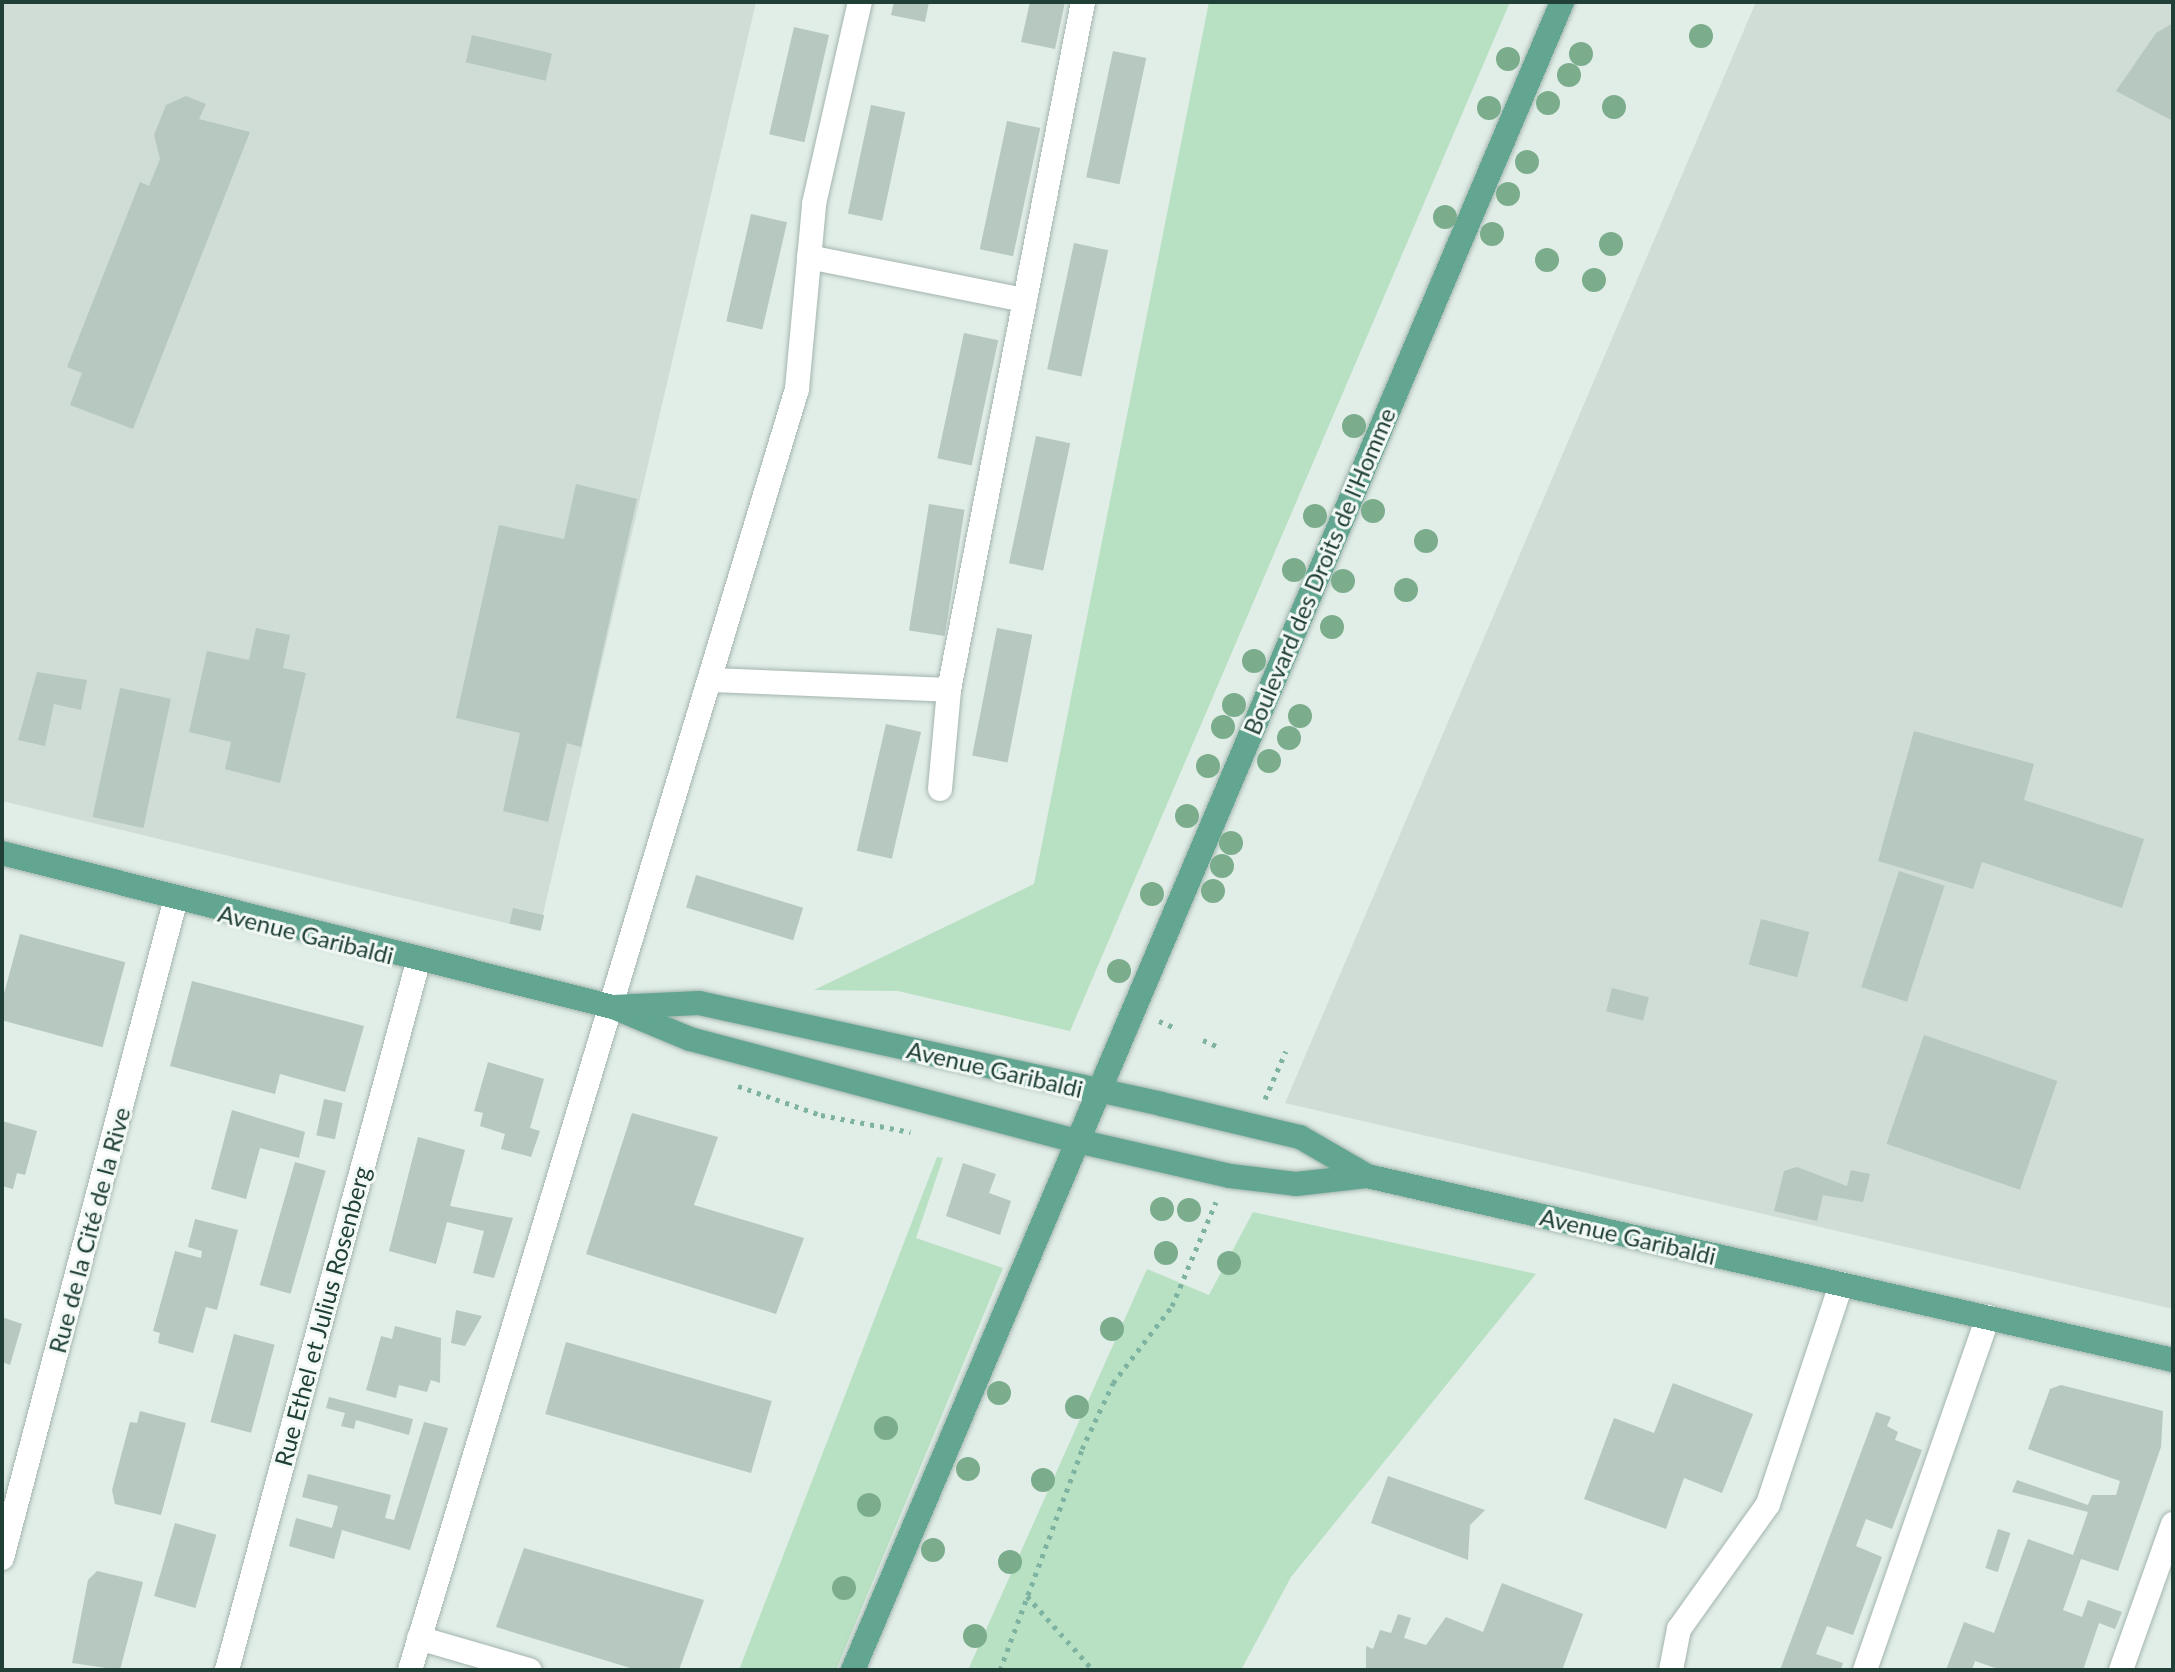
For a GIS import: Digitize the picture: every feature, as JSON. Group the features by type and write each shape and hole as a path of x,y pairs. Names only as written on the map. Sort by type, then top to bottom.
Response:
{"main road":[{"name":"Boulevard des Droits de l'Homme","path":"853,1670 1073,1140 1096,1093 1562,2"},
{"name":"Avenue Garibaldi","path":"2,853 175,902 613,1007 690,1039 1073,1140 1230,1176 1296,1184 1367,1176"},
{"name":"Avenue Garibaldi","path":"613,1007 699,1003 738,1010 1300,1137 1367,1176 2173,1360"}],"street":[{"path":"410,1670 713,680 797,389 814,204 860,2"},
{"path":"940,789 949,690 1083,2"},
{"path":"809,257 1025,300"},
{"path":"713,680 949,690"},
{"name":"Rue de la Cité de la Rive","path":"2,1558 175,902"},
{"name":"Rue Ethel et Julius Rosenberg","path":"227,1670 418,962"},
{"path":"1671,1670 1679,1629 1768,1504 1841,1284"},
{"path":"1865,1670 1988,1317"},
{"path":"2121,1670 2173,1524"},
{"path":"419,1638 529,1670"}],"path":[{"path":"1203,1040 1219,1047"},
{"path":"1261,1107 1286,1051"},
{"path":"1000,1670 1113,1383 1172,1306 1230,1176"},
{"path":"1027,1596 1093,1670"}],"shaded area":[{"path":"2,2 756,2 539,931 2,801"},
{"path":"1756,2 2173,2 2173,1309 1285,1103"}],"green space":[{"path":"1209,2 1510,2 1070,1031 898,991 814,990 1034,884"},
{"path":"937,1157 943,1158 916,1238 1003,1268 836,1670 739,1670"},
{"path":"1253,1212 1536,1274 1291,1577 1241,1670 968,1670 1147,1269 1209,1295"}],"building":[{"path":"894,2 929,2 925,22 891,15"},
{"path":"1030,2 1065,2 1055,49 1021,42"},
{"path":"2173,23 2173,121 2116,91 2156,33"},
{"path":"794,27 829,35 804,142 769,134"},
{"path":"472,35 552,53 546,81 466,62"},
{"path":"1113,51 1146,58 1119,184 1086,177"},
{"path":"186,96 206,104 199,119 250,132 133,429 70,405 82,373 67,367 140,182 149,186 160,159 154,135 166,105"},
{"path":"871,105 905,112 882,221 848,214"},
{"path":"1007,121 1040,128 1013,256 980,249"},
{"path":"751,214 787,222 762,330 726,321"},
{"path":"1074,243 1108,250 1081,376 1047,369"},
{"path":"964,333 998,340 972,465 937,458"},
{"path":"1036,436 1070,443 1043,570 1009,563"},
{"path":"576,484 637,499 581,747 567,743 548,822 503,811 520,733 456,718 499,525 564,539"},
{"path":"929,504 965,510 945,636 909,630"},
{"path":"256,628 290,635 283,668 306,673 280,783 225,769 231,742 189,732 207,651 249,660"},
{"path":"997,628 1032,635 1008,762 972,756"},
{"path":"37,672 87,680 81,710 54,704 45,746 18,740"},
{"path":"120,688 171,699 143,828 93,817"},
{"path":"886,724 921,732 892,859 857,851"},
{"path":"1914,731 2034,764 2024,800 2144,839 2122,908 1982,862 1973,889 1878,861"},
{"path":"1899,871 1945,886 1907,1002 1861,987"},
{"path":"696,875 803,908 793,940 686,908"},
{"path":"513,908 544,915 541,931 509,924"},
{"path":"1761,919 1809,932 1797,977 1749,964"},
{"path":"20,934 125,962 103,1047 2,1020 2,1001"},
{"path":"192,981 364,1026 345,1092 280,1074 275,1094 170,1066"},
{"path":"1612,988 1649,997 1643,1020 1606,1011"},
{"path":"1924,1035 2057,1081 2020,1190 1887,1144"},
{"path":"488,1062 544,1079 530,1128 540,1131 531,1157 501,1149 505,1134 480,1126 483,1113 474,1111"},
{"path":"324,1099 343,1103 335,1139 316,1135"},
{"path":"232,1110 305,1132 299,1158 260,1148 246,1199 211,1189"},
{"path":"632,1113 718,1137 694,1205 804,1238 776,1314 586,1254"},
{"path":"2,1121 37,1131 25,1175 17,1173 13,1189 2,1186"},
{"path":"418,1137 465,1150 450,1206 513,1218 494,1278 473,1273 484,1231 447,1222 436,1264 389,1251"},
{"path":"295,1162 326,1171 290,1294 260,1285"},
{"path":"963,1163 996,1174 989,1193 1011,1201 1000,1235 946,1216"},
{"path":"1797,1167 1847,1186 1851,1170 1870,1174 1863,1202 1823,1195 1817,1221 1774,1211 1784,1171"},
{"path":"195,1219 238,1230 217,1310 206,1307 193,1353 158,1343 160,1333 153,1331 175,1251 201,1258 202,1251 188,1247"},
{"path":"456,1310 482,1316 465,1346 451,1343"},
{"path":"2,1317 22,1324 10,1365 2,1362"},
{"path":"395,1326 441,1338 440,1383 431,1380 427,1392 399,1385 396,1398 366,1390 381,1336 392,1339"},
{"path":"234,1334 275,1345 251,1433 210,1422"},
{"path":"566,1342 772,1401 751,1473 545,1414"},
{"path":"1673,1383 1753,1414 1722,1493 1684,1478 1666,1529 1584,1499 1614,1418 1654,1433"},
{"path":"2061,1385 2163,1411 2161,1447 2118,1571 2081,1559 2063,1610 2082,1617 2088,1600 2122,1612 2115,1629 2099,1623 2083,1670 2001,1670 1975,1661 1972,1670 1946,1670 1964,1622 1994,1633 2028,1539 2073,1555 2088,1512 2012,1492 2017,1480 2088,1505 2092,1495 2116,1495 2120,1481 2028,1449 2050,1389"},
{"path":"329,1397 413,1419 409,1435 356,1420 354,1429 341,1426 345,1413 326,1408"},
{"path":"140,1411 186,1423 161,1515 115,1504 112,1490 130,1422 137,1423"},
{"path":"1876,1412 1891,1417 1887,1426 1898,1432 1895,1440 1922,1450 1892,1529 1866,1519 1856,1546 1882,1557 1853,1635 1827,1626 1816,1654 1843,1663 1841,1670 1780,1670"},
{"path":"424,1422 448,1428 410,1550 342,1530 334,1559 289,1546 296,1518 332,1528 338,1506 302,1497 308,1474 391,1495 385,1518 394,1520"},
{"path":"1388,1476 1485,1510 1470,1525 1468,1560 1371,1523"},
{"path":"175,1523 216,1535 195,1608 154,1596"},
{"path":"1998,1529 2010,1533 1998,1572 1985,1568"},
{"path":"524,1548 704,1600 679,1670 637,1670 496,1627"},
{"path":"97,1571 143,1582 120,1670 72,1663 88,1580"},
{"path":"1502,1583 1583,1614 1562,1670 1366,1670 1366,1646 1373,1649 1380,1630 1391,1633 1398,1614 1411,1618 1404,1638 1426,1645 1446,1617 1483,1632"}]}
